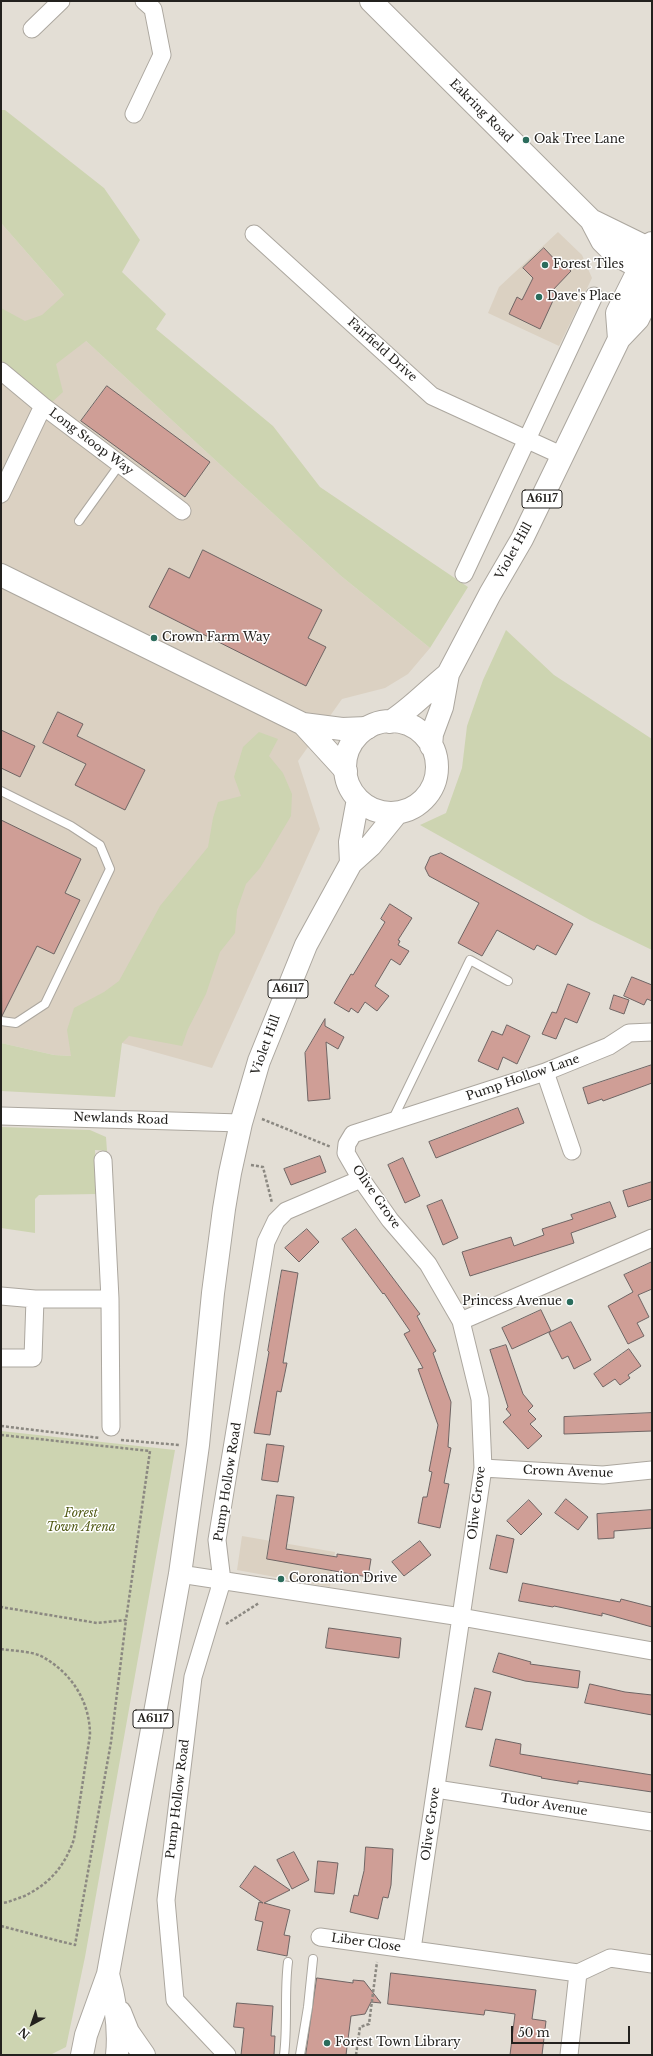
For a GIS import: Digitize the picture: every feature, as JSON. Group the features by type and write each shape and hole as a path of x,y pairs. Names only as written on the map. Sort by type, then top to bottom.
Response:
{"main road":[{"name":"Eakring Road","path":"372,1 591,220 602,241 615,254 645,272"},
{"name":"Eakring Road","path":"591,220 651,247"},
{"name":"A6117","path":"645,272 651,247"},
{"name":"Violet Hill","path":"619,339 617,313 645,272"},
{"name":"Violet Hill","path":"431,746 432,734 442,707 448,674 490,594 522,539 619,339 638,319 652,290"},
{"path":"1,575 303,724 342,728 367,728"},
{"name":"Violet Hill","path":"390,722 408,710 423,694 448,674"},
{"name":"A6117","path":"390,722 407,724 421,733 431,746 436,758 437,770 434,783 428,794 420,803 409,810 397,813 376,811 358,799 350,788 346,771 346,760 350,746 357,736 367,728 390,722"},
{"path":"303,724 346,771"},
{"path":"351,863 350,842 358,799"},
{"name":"Violet Hill","path":"243,1118 259,1061 306,944 351,863 371,845 397,813"},
{"name":"A6117","path":"82,2055 86,2035 108,1974 180,1574 198,1445 213,1293 232,1162 243,1118"},
{"name":"A6117","path":"108,1974 115,1997 118,2045 116,2055"},
{"path":"101,2055 107,2021 115,1997"},
{"path":"115,1997 128,2032 144,2055"}],"street":[{"path":"32,29 61,1"},
{"path":"134,114 162,55 153,9 144,1"},
{"name":"Fairfield Drive","path":"254,234 432,396 563,456"},
{"path":"464,574 594,296"},
{"name":"Long Stoop Way","path":"1,371 43,406 182,511"},
{"path":"1,494 43,406"},
{"name":"Pump Hollow Lane","path":"392,1122 545,1072 609,1046 630,1033 652,1032"},
{"path":"545,1072 572,1151"},
{"name":"Newlands Road","path":"1,1116 243,1118"},
{"name":"Olive Grove","path":"392,1122 353,1134 347,1144 346,1153 361,1179 390,1220 428,1264 461,1321 480,1399 483,1468 412,1949"},
{"path":"103,1160 110,1299 111,1427"},
{"name":"Pump Hollow Road","path":"227,2055 175,2000 166,1900 193,1677 222,1581 217,1540 266,1242 276,1221 286,1211 361,1179"},
{"path":"461,1321 652,1238"},
{"path":"1,1296 35,1299 110,1299"},
{"path":"1,1358 33,1358 35,1299"},
{"name":"Crown Avenue","path":"483,1468 603,1475 652,1470"},
{"path":"180,1574 461,1617 652,1651"},
{"name":"Tudor Avenue","path":"436,1789 652,1822"},
{"name":"Liber Close","path":"320,1937 379,1944 578,1973"},
{"path":"569,2055 578,1973 610,1958 652,1964"}],"lane":[{"path":"79,521 120,464"},
{"path":"1,791 72,826 100,844 110,869 45,1004 16,1023 1,1021"},
{"path":"392,1122 470,960 508,981"},
{"path":"300,2055 308,2007 313,1959"},
{"path":"284,2055 286,2043 286,1981 288,1962"}],"path":[{"path":"243,1118 346,1153"},
{"path":"232,1162 263,1167 276,1221"},
{"path":"1,1435 150,1451 126,1620 111,1742 75,1945 1,1926"},
{"path":"205,1639 279,1589"},
{"path":"1,1607 97,1623 126,1620"},
{"path":"1,1649 39,1655 63,1671 80,1693 86,1707 90,1723 90,1735 74,1839 69,1855 48,1882 37,1890 1,1903"},
{"path":"356,2055 360,2027 370,2024 379,1944"}],"shaded area":[{"path":"1,223 70,302 86,341 341,576 430,648 408,674 385,688 342,699 298,761 320,829 212,1068 122,1043 71,1056 54,1055 1,1043"},
{"path":"558,232 582,255 592,278 559,346 488,313 499,287"},
{"path":"242,1536 335,1552 330,1587 237,1570"}],"green space":[{"path":"1,110 5,110 104,188 140,240 122,272 166,314 156,329 273,426 320,487 468,587 430,648 341,576 86,341 56,364 63,392 52,402 1,360 1,308 25,321 42,315 64,295 1,223"},
{"path":"506,630 554,675 652,739 652,950 590,920 420,825 446,813 462,768 467,726 483,680"},
{"path":"259,732 278,739 269,756 283,773 292,794 291,816 260,868 246,884 237,910 235,933 220,952 206,994 188,1029 182,1046 129,1036 122,1043 115,1097 1,1091 1,1043 54,1055 71,1056 67,1030 74,1008 104,992 119,981 160,906 208,847 213,818 218,802 241,796 234,777 243,747"},
{"path":"1,1127 90,1130 106,1137 107,1151 95,1150 97,1194 39,1195 35,1199 35,1233 1,1228"},
{"name":"Forest Town Arena","path":"1,1431 175,1450 85,1957 66,2047 50,2055 1,2055"}],"building":[{"path":"544,248 558,263 561,262 571,271 551,292 556,294 540,329 509,314 517,297 522,300 533,278 523,268"},
{"path":"107,386 210,462 185,497 81,421"},
{"path":"203,550 322,610 308,638 326,647 306,686 149,607 169,568 189,578"},
{"path":"58,712 83,724 77,736 145,770 125,810 75,785 86,764 43,743"},
{"path":"1,730 35,746 20,777 1,768"},
{"path":"1,820 81,859 65,893 80,900 54,954 37,946 2,1016"},
{"path":"441,853 573,924 556,955 537,945 534,950 497,930 482,956 458,943 479,903 429,876 425,868 430,857"},
{"path":"390,904 412,918 398,940 400,941 398,945 409,951 400,965 391,959 375,986 389,996 377,1011 365,1002 358,1013 351,1008 349,1012 334,1003 385,922 381,919"},
{"path":"632,977 652,985 652,1001 647,999 644,1005 624,996"},
{"path":"568,984 590,993 577,1023 565,1018 556,1039 542,1034 552,1012 556,1013"},
{"path":"614,995 629,1000 624,1014 610,1009"},
{"path":"325,1019 325,1026 344,1037 338,1049 326,1042 330,1099 308,1101 305,1053"},
{"path":"507,1025 530,1036 517,1064 503,1057 498,1070 478,1061 492,1031 502,1035"},
{"path":"652,1065 652,1083 603,1101 602,1099 588,1104 583,1088"},
{"path":"518,1108 524,1123 436,1158 429,1142"},
{"path":"320,1156 326,1172 291,1185 284,1169"},
{"path":"403,1158 420,1196 405,1203 388,1165"},
{"path":"652,1182 652,1199 628,1207 623,1191"},
{"path":"442,1200 458,1238 443,1245 427,1206"},
{"path":"610,1202 616,1217 571,1233 574,1243 470,1276 462,1252 511,1237 514,1246 544,1235 542,1229 573,1219 571,1215"},
{"path":"307,1229 319,1242 299,1262 285,1248"},
{"path":"356,1229 420,1314 417,1316 436,1351 433,1353 451,1402 448,1447 451,1448 444,1483 449,1484 440,1528 418,1523 423,1497 427,1497 432,1472 429,1471 438,1425 418,1369 423,1368 404,1334 410,1331 384,1293 383,1294 342,1239"},
{"path":"652,1262 652,1289 638,1295 649,1317 637,1323 644,1336 628,1344 608,1306 633,1292 624,1275"},
{"path":"282,1270 298,1273 283,1363 287,1363 281,1392 277,1391 270,1435 254,1433"},
{"path":"541,1310 551,1331 512,1349 502,1328"},
{"path":"571,1322 591,1360 574,1369 568,1356 562,1359 549,1333"},
{"path":"506,1345 523,1394 533,1406 528,1411 536,1419 530,1424 542,1436 528,1449 503,1422 511,1415 506,1409 508,1407 490,1350"},
{"path":"629,1349 641,1366 628,1375 630,1378 620,1385 615,1379 603,1387 594,1374"},
{"path":"652,1413 652,1431 564,1434 564,1417"},
{"path":"267,1444 284,1446 278,1482 262,1480"},
{"path":"277,1495 294,1497 286,1549 337,1557 337,1554 371,1559 368,1577 267,1559"},
{"path":"566,1499 588,1517 578,1530 555,1513"},
{"path":"529,1500 542,1514 521,1535 507,1521"},
{"path":"652,1510 652,1528 614,1531 614,1538 598,1539 597,1514"},
{"path":"497,1535 514,1539 507,1573 490,1569"},
{"path":"420,1541 431,1555 404,1576 392,1562"},
{"path":"523,1583 620,1602 621,1599 652,1607 652,1627 602,1613 602,1616 554,1606 519,1601"},
{"path":"329,1628 401,1638 399,1658 326,1648"},
{"path":"499,1653 531,1662 530,1664 580,1671 578,1688 525,1681 493,1672"},
{"path":"590,1684 625,1692 652,1695 652,1715 585,1703"},
{"path":"475,1688 491,1692 482,1730 466,1727"},
{"path":"496,1739 521,1744 520,1754 652,1775 652,1792 578,1781 578,1784 541,1778 542,1777 490,1766"},
{"path":"366,1847 393,1849 391,1885 388,1898 383,1897 378,1919 350,1912 354,1895 358,1896 364,1871"},
{"path":"294,1852 309,1880 292,1889 277,1860"},
{"path":"318,1861 338,1863 334,1894 315,1892"},
{"path":"255,1866 290,1890 264,1903 290,1910 284,1935 290,1936 287,1956 257,1950 263,1922 255,1920 259,1902 263,1903 240,1887"},
{"path":"391,1973 536,1990 532,2019 546,2021 542,2055 510,2055 515,2014 485,2010 484,2015 388,2004"},
{"path":"317,1978 353,1983 353,1980 364,1981 381,2003 371,2002 365,2014 351,2016 346,2055 306,2055"},
{"path":"237,2003 273,2006 271,2036 275,2036 274,2055 241,2055 244,2028 234,2027"}],"place":[{"name":"Oak Tree Lane","path":"526,140"},
{"name":"Forest Tiles","path":"545,265"},
{"name":"Dave's Place","path":"539,297"},
{"name":"Crown Farm Way","path":"154,638"},
{"name":"Princess Avenue","path":"570,1302"},
{"name":"Coronation Drive","path":"281,1579"},
{"name":"Forest Town Library","path":"327,2043"}]}
